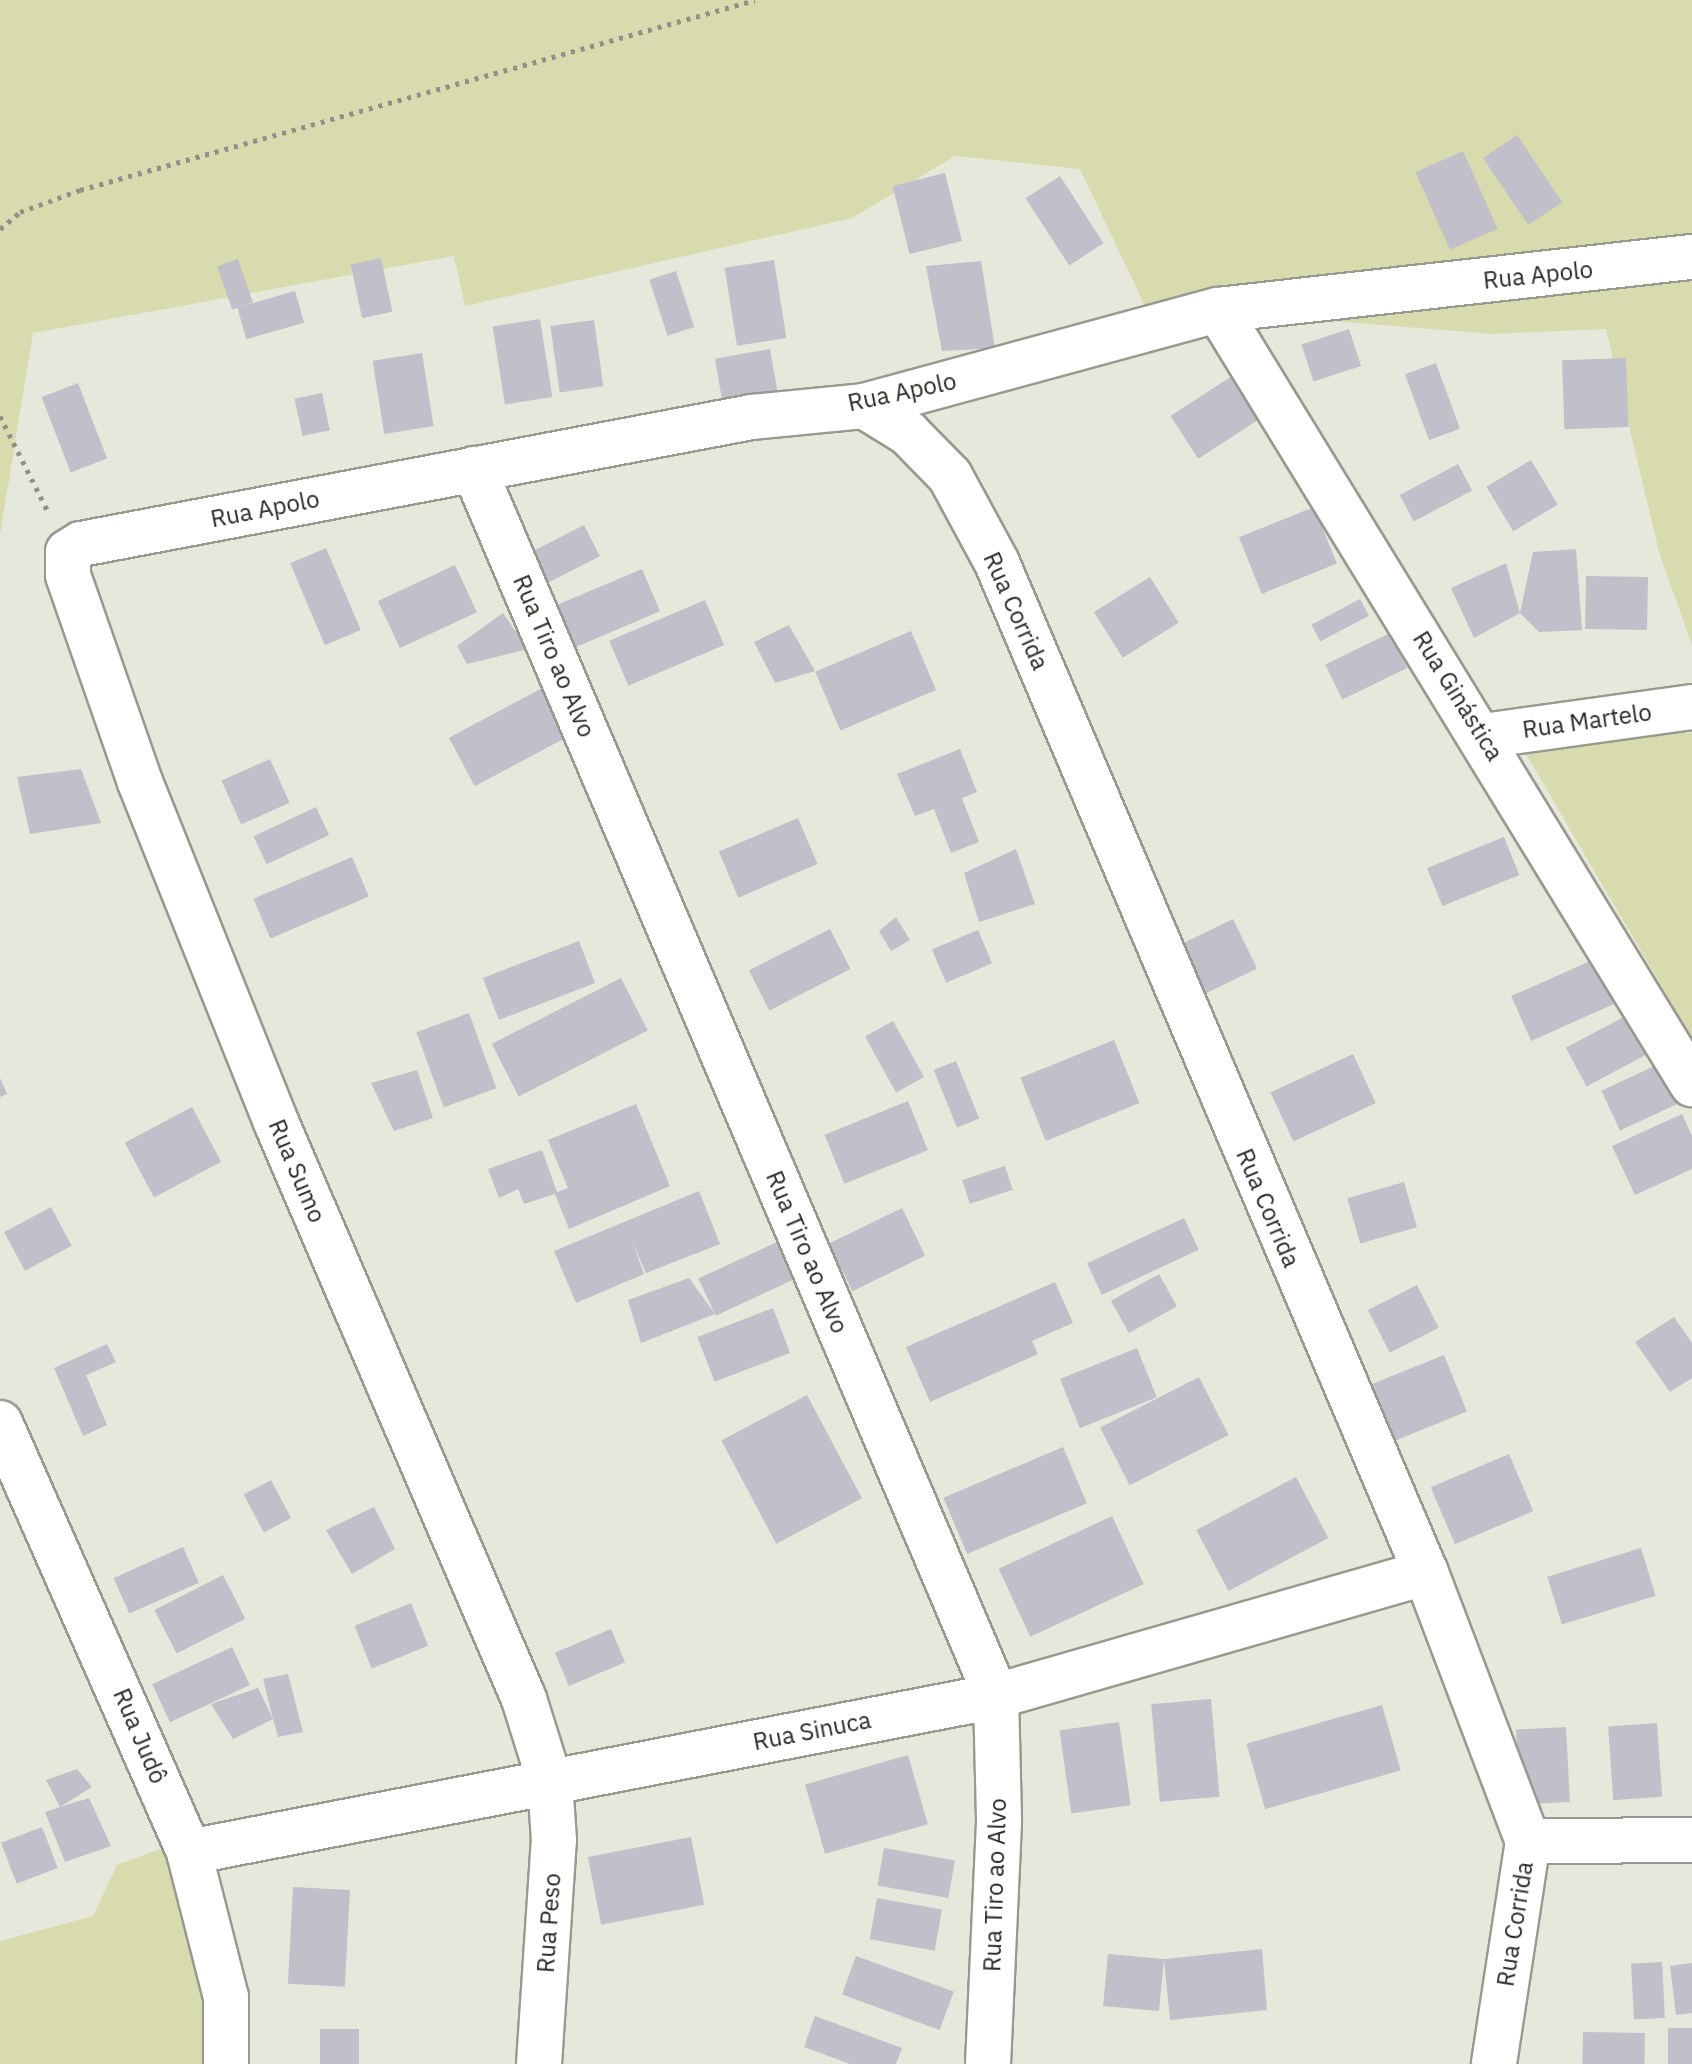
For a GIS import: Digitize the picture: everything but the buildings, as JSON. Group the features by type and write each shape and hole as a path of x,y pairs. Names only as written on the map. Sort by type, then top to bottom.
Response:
{"street":[{"name":"Rua Apolo","path":"68,552 81,544 768,414 864,406 1218,310 1692,257"},
{"name":"Rua Ginástica","path":"1218,310 1483,736 1692,1084"},
{"name":"Rua Corrida","path":"864,406 908,433 950,476 997,563 1426,1573 1528,1841 1494,2064"},
{"name":"Rua Tiro ao Alvo","path":"474,469 996,1696 999,1822 988,2064"},
{"name":"Rua Sumo","path":"68,552 68,575 140,782 276,1122 524,1699 550,1782"},
{"name":"Rua Martelo","path":"1483,736 1692,707"},
{"name":"Rua Judô","path":"0,1423 189,1852 226,1997 226,2064"},
{"name":"Rua Sinuca","path":"189,1852 996,1696 1426,1573"},
{"name":"Rua Peso","path":"539,2064 554,1840 550,1782"},
{"path":"1528,1841 1692,1840"}],"path":[{"path":"0,229 20,212 80,190 755,0"},
{"path":"0,416 68,552"}],"green space":[{"path":"0,0 1692,0 1692,645 1659,552 1606,329 1492,334 1145,306 1080,169 955,156 852,218 465,306 454,256 33,333 0,535"},
{"path":"1513,732 1692,733 1692,1038"},
{"path":"184,1840 225,2064 0,2064 0,1941 93,1916 117,1865"}]}
